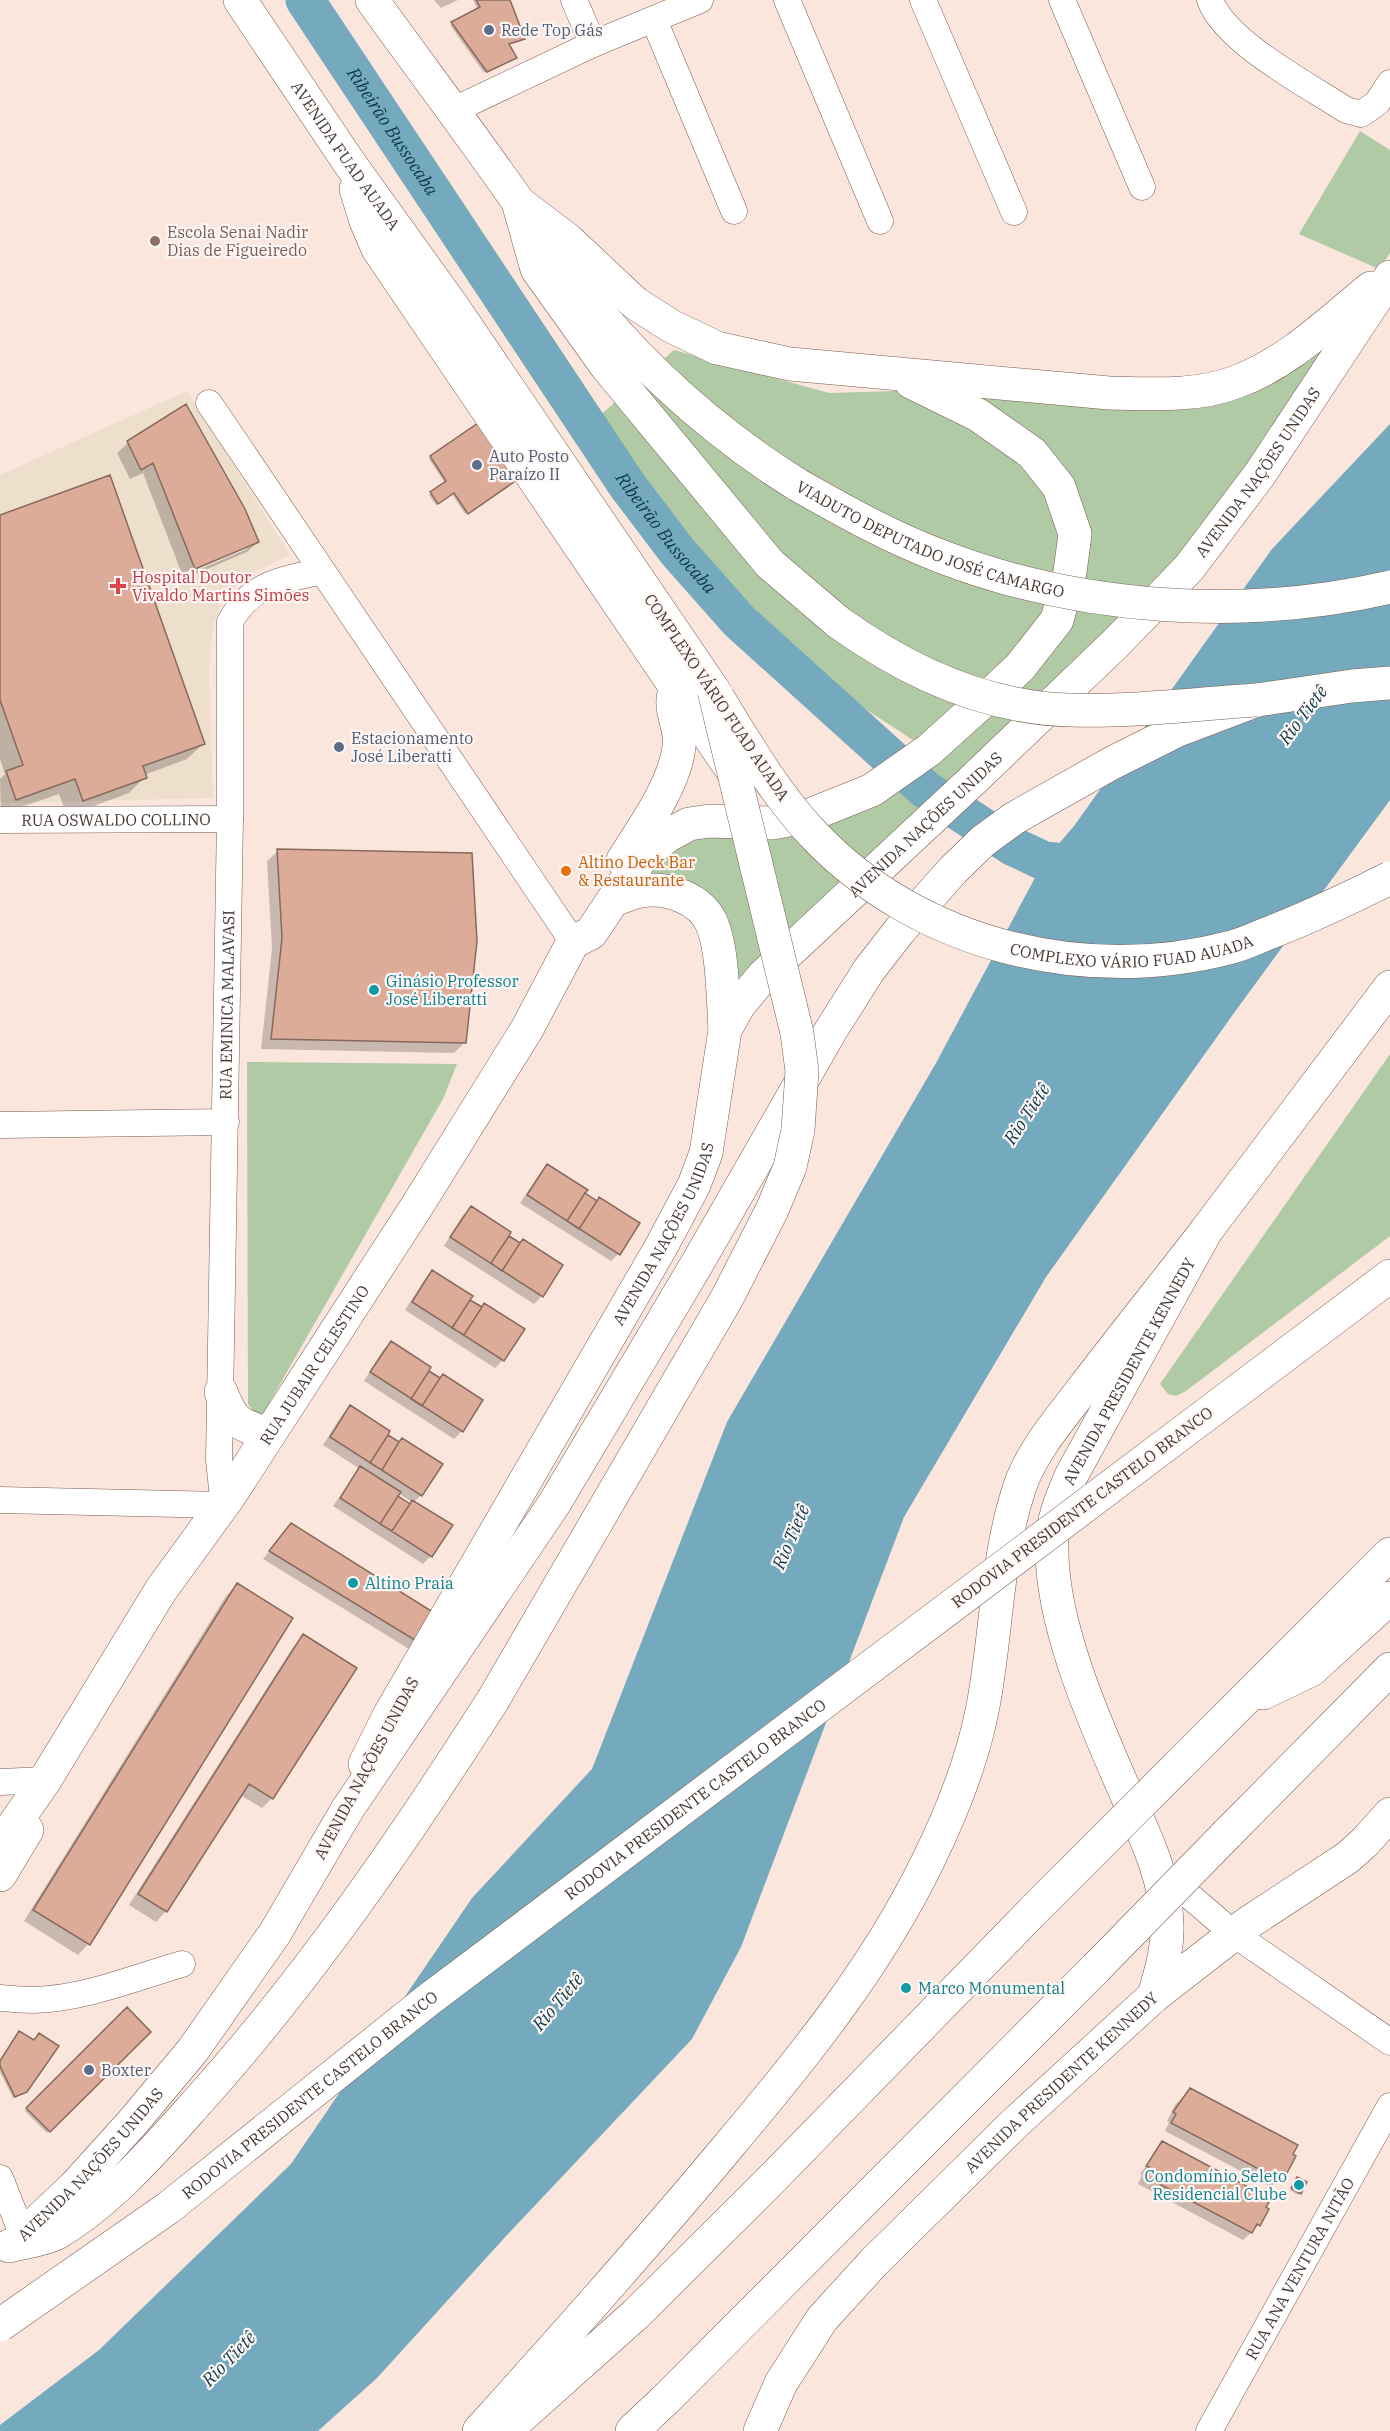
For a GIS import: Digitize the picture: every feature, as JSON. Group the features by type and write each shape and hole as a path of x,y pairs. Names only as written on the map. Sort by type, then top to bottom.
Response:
{"main road":[{"name":"AVENIDA FUAD AUADA","path":"240,0 348,161 453,307"},
{"path":"372,0 518,201 568,240 635,303 671,326 717,348 789,364 1109,393 1160,394 1201,390 1236,382 1278,362 1390,272"},
{"path":"348,161 366,221 378,249 676,685 716,748 772,823"},
{"path":"518,201 537,269 607,367 770,564 838,622 866,642 907,666 970,692 1008,702 1069,710 1257,700 1352,686 1390,683"},
{"name":"VIADUTO DEPUTADO JOSÉ CAMARGO","path":"518,201 544,242 578,287 645,364 716,428 798,485 865,523 939,556 1037,586 1121,602 1213,606 1306,601 1350,596 1390,587"},
{"name":"AVENIDA NAÇÕES UNIDAS","path":"11,2245 75,2186 132,2123 193,2050 275,1933 347,1810 363,1769 390,1714 633,1295 694,1185 706,1153 711,1128 725,1030 739,1005 763,976 1116,643 1189,568 1260,474 1390,277"},
{"name":"COMPLEXO VÁRIO FUAD AUADA","path":"453,307 714,691 771,784 813,835 850,869 896,900 935,922 987,943 1021,951 1112,963 1166,961 1233,947 1321,912 1390,878"},
{"path":"573,942 591,933 644,855 667,836 689,824 710,821 772,823 805,817 872,789 928,750 1020,667 1057,620 1070,572 1075,534 1059,487 1032,453 978,415 893,373"},
{"name":"RUA JUBAIR CELESTINO","path":"0,1845 45,1779 161,1590 225,1502 527,1029 573,942 645,825 675,765 681,734 672,702 676,685"},
{"path":"11,2245 55,2234 100,2200 153,2151 237,2058 310,1966 411,1828 494,1700 727,1298 772,1210 790,1167 798,1130 802,1071 797,1033 714,691"},
{"path":"347,1810 554,1504 698,1262 831,1030 869,970 900,930 953,870 983,841 1012,819 1112,763 1178,730 1257,700"},
{"path":"614,900 640,891 657,891 682,896 701,908 712,924 718,952 725,1030"},
{"name":"AVENIDA PRESIDENTE KENNEDY","path":"760,2431 781,2383 806,2341 847,2291 1015,2123 1154,1996 1167,1947 1163,1888 1153,1854 1096,1724 1074,1660 1058,1596 1052,1540 1060,1500 1206,1231 1390,987"},
{"path":"480,2431 624,2269 797,2064 838,2010 900,1916 929,1859 967,1770 983,1707 996,1597 1021,1483 1033,1459 1065,1412 1206,1231"},
{"name":"RODOVIA PRESIDENTE CASTELO BRANCO","path":"0,2325 168,2208 447,1986 1390,1276"},
{"path":"221,1392 230,1414 246,1427 269,1434"},
{"path":"505,2431 636,2314 767,2184 1036,1908 1390,1554"},
{"path":"1237,1706 1311,1670 1390,1598"},
{"path":"632,2431 1096,1968 1390,1668"},
{"name":"RUA JUBAIR CELESTINO","path":"0,1875 34,1819 45,1779"},
{"path":"1154,1996 1234,1934 1347,1858 1390,1814"}],"street":[{"path":"574,0 593,44"},
{"path":"452,111 593,44 700,0"},
{"path":"787,0 880,221"},
{"path":"923,0 1014,212"},
{"path":"1062,0 1142,187"},
{"path":"1215,3 1232,32 1249,46 1346,110 1361,114 1377,103 1390,83"},
{"path":"654,20 734,211"},
{"path":"209,403 573,942"},
{"name":"RUA EMINICA MALAVASI","path":"225,1502 219,1460 230,819 230,622 236,611 264,586 322,571"},
{"name":"RUA OSWALDO COLLINO","path":"0,820 230,819"},
{"path":"0,1125 226,1122"},
{"path":"0,1500 225,1502"},
{"path":"0,1782 45,1779"},
{"path":"1157,1868 1234,1934 1390,2042"},
{"path":"0,1998 33,2000 82,1992 182,1964"},
{"path":"0,1979 33,2000"},
{"name":"RUA ANA VENTURA NITÃO","path":"1209,2431 1390,2106"},
{"path":"0,2178 11,2245"}],"shaded area":[{"name":"Hospital Doutor Vivaldo Martins Simões","path":"187,391 290,555 250,574 223,598 213,625 209,668 213,798 0,803 0,475"}],"green space":[{"path":"1360,131 1390,150 1390,253 1379,269 1299,234"},
{"path":"1390,272 1260,474 739,1005 712,924 640,891 667,836 772,823 928,750 803,668 683,542 596,419 674,350 829,393 1025,387 1201,390"},
{"path":"1390,1054 1390,1236 1186,1391 1176,1396 1168,1394 1160,1384"},
{"path":"247,1062 457,1064 443,1099 260,1419 248,1404"}],"water":[{"name":"Rio Tietê","path":"1390,424 1390,800 1234,1013 1046,1277 904,1517 741,1947 692,2039 507,2235 377,2378 318,2431 0,2431 0,2425 99,2350 291,2164 472,1898 592,1769 727,1422 936,1063 1044,861 1074,826 1272,549"}],"building":[{"name":"Rede Top Gás","path":"476,0 510,0 525,39 509,44 517,58 487,72 451,22 480,7"},
{"path":"186,404 245,509 259,542 195,569 153,463 141,470 127,441"},
{"name":"Auto Posto Paraízo II","path":"484,419 524,475 468,514 454,493 438,504 430,492 446,481 430,456"},
{"path":"110,475 205,744 143,766 147,778 83,801 75,779 16,800 6,771 23,765 0,700 0,515"},
{"name":"Ginásio Professor José Liberatti","path":"277,849 472,853 477,941 466,1043 271,1039 282,938"},
{"path":"547,1164 588,1190 585,1193 597,1201 599,1197 640,1223 620,1255 527,1195"},
{"path":"585,1193 597,1201 579,1229 567,1221"},
{"path":"471,1206 511,1232 509,1236 520,1243 523,1239 563,1265 543,1297 450,1237"},
{"path":"509,1236 520,1243 502,1271 491,1263"},
{"path":"432,1270 473,1296 470,1300 482,1307 484,1303 525,1329 504,1361 412,1302"},
{"path":"470,1300 482,1307 464,1335 452,1328"},
{"path":"391,1341 431,1367 429,1371 440,1378 443,1374 483,1400 463,1432 370,1372"},
{"path":"429,1371 440,1378 422,1406 411,1399"},
{"path":"350,1405 390,1431 388,1435 399,1442 402,1438 443,1464 422,1496 330,1437"},
{"path":"388,1435 399,1442 382,1470 370,1463"},
{"path":"360,1466 401,1492 398,1496 410,1504 412,1500 453,1525 432,1557 340,1498"},
{"path":"398,1496 410,1504 392,1531 380,1524"},
{"name":"Altino Praia","path":"291,1523 436,1614 418,1642 269,1551"},
{"path":"237,1583 293,1618 90,1945 33,1910"},
{"path":"303,1634 357,1668 273,1799 249,1784 167,1912 138,1894"},
{"name":"Boxter","path":"127,2007 151,2032 50,2132 26,2108"},
{"path":"19,2031 34,2040 39,2033 59,2046 27,2092 15,2097 0,2066 0,2061"},
{"path":"1190,2088 1298,2145 1293,2154 1296,2156 1287,2173 1284,2171 1280,2180 1171,2123 1176,2114 1173,2112"},
{"path":"1162,2141 1271,2199 1266,2207 1269,2209 1260,2226 1257,2224 1252,2233 1144,2176 1149,2167 1146,2166"},
{"name":"Condomínio Seleto Residencial Clube","path":"1297,2177 1307,2182 1301,2194 1291,2188"}],"waterway":[{"name":"Ribeirão Bussocaba","path":"305,0 627,485 677,551 739,621 926,790 1012,846 1044,861 1096,866"}],"place":[{"name":"Rede Top Gás","path":"489,30"},
{"name":"Escola Senai Nadir Dias de Figueiredo","path":"155,241"},
{"name":"Auto Posto Paraízo II","path":"477,465"},
{"name":"Hospital Doutor Vivaldo Martins Simões","path":"118,586"},
{"name":"Estacionamento José Liberatti","path":"339,747"},
{"name":"Altino Deck Bar & Restaurante","path":"566,871"},
{"name":"Ginásio Professor José Liberatti","path":"374,990"},
{"name":"Altino Praia","path":"353,1583"},
{"name":"Marco Monumental","path":"906,1988"},
{"name":"Boxter","path":"89,2070"},
{"name":"Condomínio Seleto Residencial Clube","path":"1299,2185"}]}
